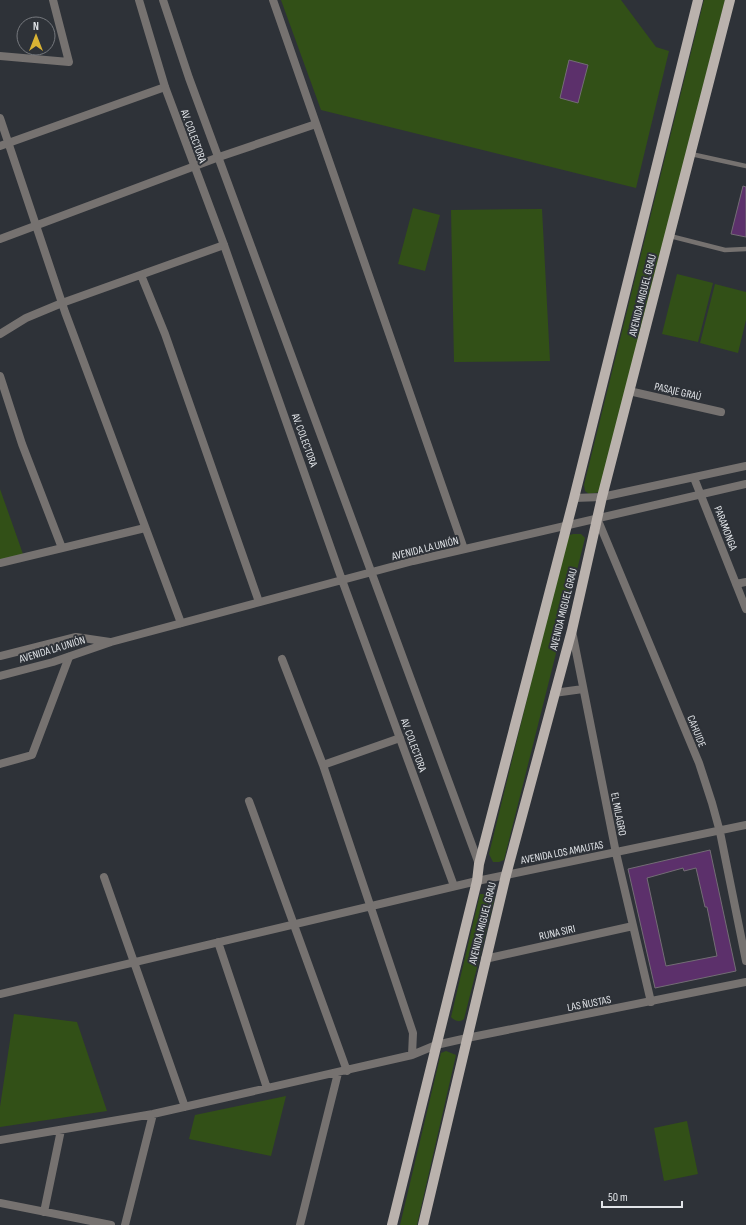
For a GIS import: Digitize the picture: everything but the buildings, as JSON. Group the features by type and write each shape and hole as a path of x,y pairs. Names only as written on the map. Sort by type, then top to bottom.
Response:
{"main road":[{"name":"AVENIDA MIGUEL GRAU","path":"392,1225 477,881 479,864 574,498 698,0"},
{"name":"AVENIDA MIGUEL GRAU","path":"423,1225 506,875 572,630 602,497 730,0"}],"street":[{"path":"0,56 69,62 53,0"},
{"name":"AV. COLECTORA","path":"138,0 164,87 224,245 342,580 454,886"},
{"name":"AV. COLECTORA","path":"163,0 189,78 479,864"},
{"path":"273,0 464,549"},
{"path":"0,146 164,87"},
{"path":"0,118 62,303 180,623"},
{"path":"0,239 219,156 316,124"},
{"path":"0,334 26,318 62,303 224,245"},
{"path":"141,275 164,334 259,602"},
{"path":"0,376 22,444 62,548"},
{"name":"PASAJE GRAÚ","path":"629,391 721,412"},
{"path":"574,498 602,497 746,466"},
{"name":"PARAMONGA","path":"694,478 746,609"},
{"name":"AVENIDA LA UNIÓN","path":"0,676 68,657 111,642 372,572 464,549 746,484"},
{"name":"CAHUIDE","path":"597,518 699,763 720,832 746,961"},
{"path":"0,563 145,528"},
{"path":"736,584 746,582"},
{"name":"EL MILAGRO","path":"572,630 616,853 651,1002"},
{"name":"AVENIDA LA UNIÓN","path":"0,656 76,637 111,642"},
{"path":"0,764 32,755 68,657"},
{"path":"282,659 323,765 413,1033 412,1055"},
{"path":"554,694 583,689"},
{"path":"323,765 400,738"},
{"path":"249,801 347,1070"},
{"name":"AVENIDA LOS AMAUTAS","path":"0,994 454,886 746,826"},
{"path":"104,877 185,1107"},
{"name":"RUNA SIRI","path":"485,959 633,926"},
{"path":"218,942 267,1088"},
{"name":"LAS ÑUSTAS","path":"0,1140 153,1114 338,1073 412,1055 436,1045 467,1038 746,982"},
{"path":"300,1225 338,1073"},
{"path":"125,1225 153,1114"},
{"path":"44,1212 60,1130"},
{"path":"0,1203 111,1225"}],"lane":[{"path":"691,154 746,166"},
{"path":"669,236 725,250 746,249"}],"green space":[{"path":"281,0 621,0 656,47 669,51 636,188 321,110"},
{"path":"704,0 725,0 600,492 589,494 585,491 584,485"},
{"path":"413,208 440,215 425,271 398,264"},
{"path":"542,209 550,361 454,362 451,210"},
{"path":"677,274 713,283 698,342 662,334"},
{"path":"715,284 746,292 746,320 738,353 700,343"},
{"path":"0,489 23,554 0,560"},
{"path":"581,534 585,538 504,860 493,862 489,854 567,536"},
{"path":"480,894 495,896 464,1019 457,1021 451,1017"},
{"path":"14,1014 77,1022 107,1111 0,1127 0,1107"},
{"path":"446,1051 456,1055 417,1225 400,1225 441,1053"},
{"path":"286,1096 271,1156 189,1139 195,1115"},
{"path":"687,1121 698,1174 664,1181 654,1128"}]}
